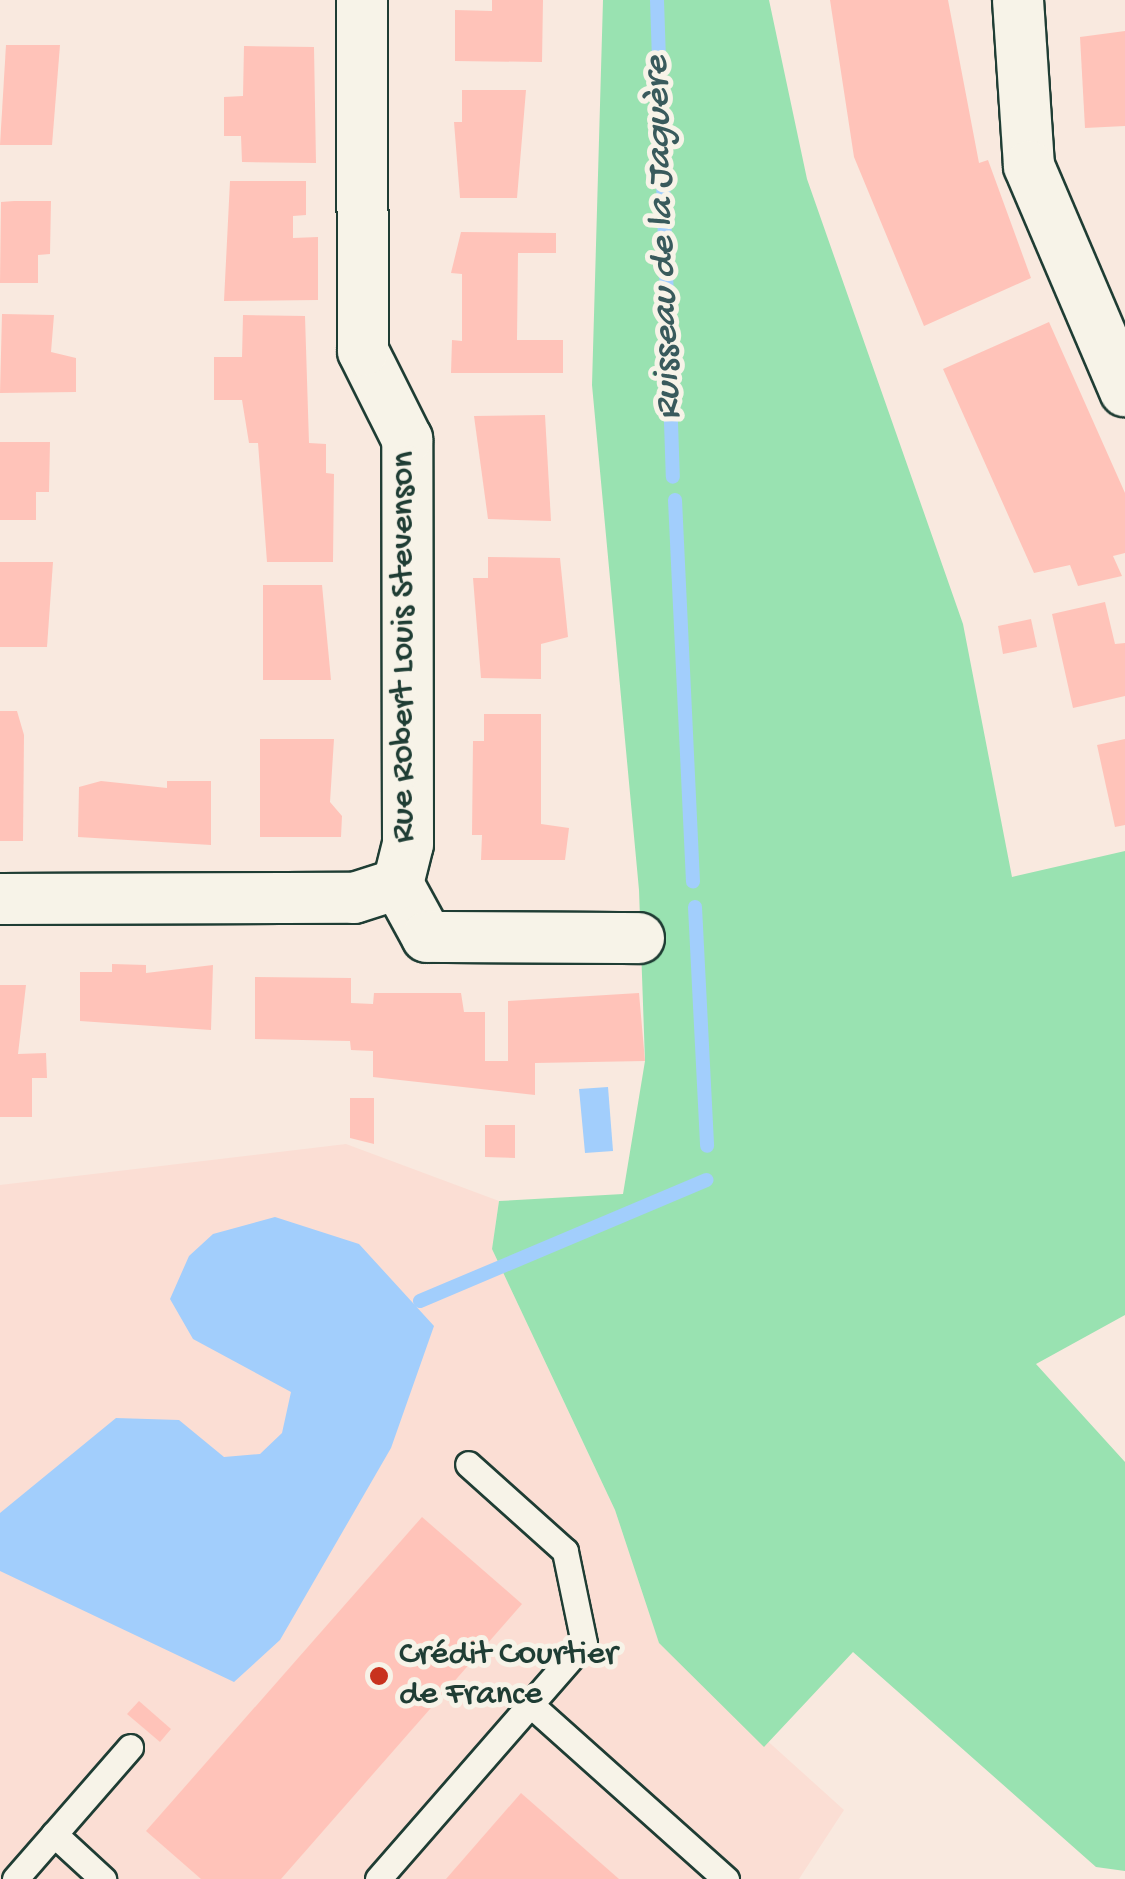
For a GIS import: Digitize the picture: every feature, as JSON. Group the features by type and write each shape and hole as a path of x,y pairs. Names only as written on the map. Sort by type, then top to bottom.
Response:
{"street":[{"name":"Rue Robert Louis Stevenson","path":"362,0 362,350 407,440 408,844 398,884 427,937 639,938"},
{"path":"1018,0 1029,166 1125,391"},
{"name":"Rue Robert Louis Stevenson","path":"0,899 354,898 398,884"}],"lane":[{"path":"378,1879 584,1642 564,1550 468,1464"},
{"path":"530,1704 726,1879"},
{"path":"15,1879 130,1747"},
{"path":"54,1834 103,1879"}],"shaded area":[{"path":"346,1144 499,1201 492,1249 615,1510 659,1643 844,1810 799,1879 0,1879 0,1185"}],"green space":[{"path":"603,0 769,0 807,179 963,624 1012,877 1125,851 1125,1315 1036,1364 1125,1462 1125,1871 1096,1867 853,1652 764,1747 659,1643 615,1510 492,1249 499,1201 623,1194 645,1061 639,890 592,385"}],"water":[{"path":"608,1087 613,1151 585,1153 579,1089"},
{"path":"275,1217 359,1244 434,1326 391,1448 280,1640 234,1682 0,1571 0,1513 116,1418 179,1420 224,1457 260,1454 282,1433 291,1392 193,1339 170,1299 189,1256 213,1234"}],"building":[{"path":"492,0 543,0 542,62 455,61 455,10 492,11"},
{"path":"830,0 948,0 979,163 988,160 1031,278 924,326 854,157"},
{"path":"1125,31 1125,126 1085,128 1080,37"},
{"path":"6,45 60,45 52,145 0,145"},
{"path":"244,46 314,47 316,163 242,162 241,136 224,136 224,97 243,96"},
{"path":"462,90 526,90 517,198 460,198 454,122 462,122"},
{"path":"230,181 306,181 306,215 293,216 293,238 318,237 318,300 224,301"},
{"path":"51,201 50,254 38,255 38,283 0,283 1,202"},
{"path":"461,232 556,233 556,253 518,253 517,340 563,340 563,373 451,373 452,340 462,341 462,274 451,273"},
{"path":"2,314 54,315 51,352 76,358 76,392 0,393"},
{"path":"243,315 305,316 309,443 326,444 326,473 334,474 333,562 267,562 258,443 249,443 242,400 214,400 214,357 242,357"},
{"path":"1049,322 1125,493 1125,553 1113,556 1122,576 1078,586 1070,565 1034,573 943,369"},
{"path":"545,415 551,521 488,519 474,416"},
{"path":"0,442 50,442 49,492 36,492 36,520 0,520"},
{"path":"488,557 560,558 568,637 541,644 541,679 481,678 473,578 488,578"},
{"path":"0,562 53,562 47,647 0,647"},
{"path":"263,585 322,585 331,680 263,680"},
{"path":"1105,602 1115,644 1125,643 1125,696 1073,708 1052,614"},
{"path":"1031,619 1037,647 1003,654 998,626"},
{"path":"0,711 17,711 24,735 23,841 0,841"},
{"path":"484,714 541,714 541,824 569,828 565,860 481,860 482,835 472,835 473,741 484,741"},
{"path":"260,739 334,739 330,802 342,816 341,837 260,837"},
{"path":"1125,739 1125,825 1115,827 1097,745"},
{"path":"101,781 167,788 167,781 211,781 211,845 78,837 79,787"},
{"path":"112,964 146,965 146,973 213,965 211,1030 80,1021 80,972 112,972"},
{"path":"255,977 351,978 351,1003 373,1004 374,993 461,993 464,1012 485,1012 485,1061 508,1061 508,1001 639,993 645,1061 535,1063 535,1095 373,1077 373,1051 351,1050 350,1041 255,1039"},
{"path":"0,985 26,985 18,1054 46,1053 47,1078 32,1078 32,1117 0,1117"},
{"path":"350,1098 374,1098 374,1144 350,1138"},
{"path":"485,1125 515,1125 515,1158 485,1157"},
{"path":"422,1517 522,1604 281,1879 201,1879 146,1831"},
{"path":"139,1701 171,1729 160,1742 127,1714"},
{"path":"521,1793 619,1879 446,1879"}],"waterway":[{"name":"Ruisseau de la Jaguère","path":"657,0 673,477"},
{"name":"Ruisseau de la Jaguère","path":"675,500 693,882"},
{"name":"Ruisseau de la Jaguère","path":"695,907 707,1146"},
{"name":"Ruisseau de la Jaguère","path":"420,1301 706,1180"}],"place":[{"name":"Crédit Courtier de France","path":"379,1676"}]}
